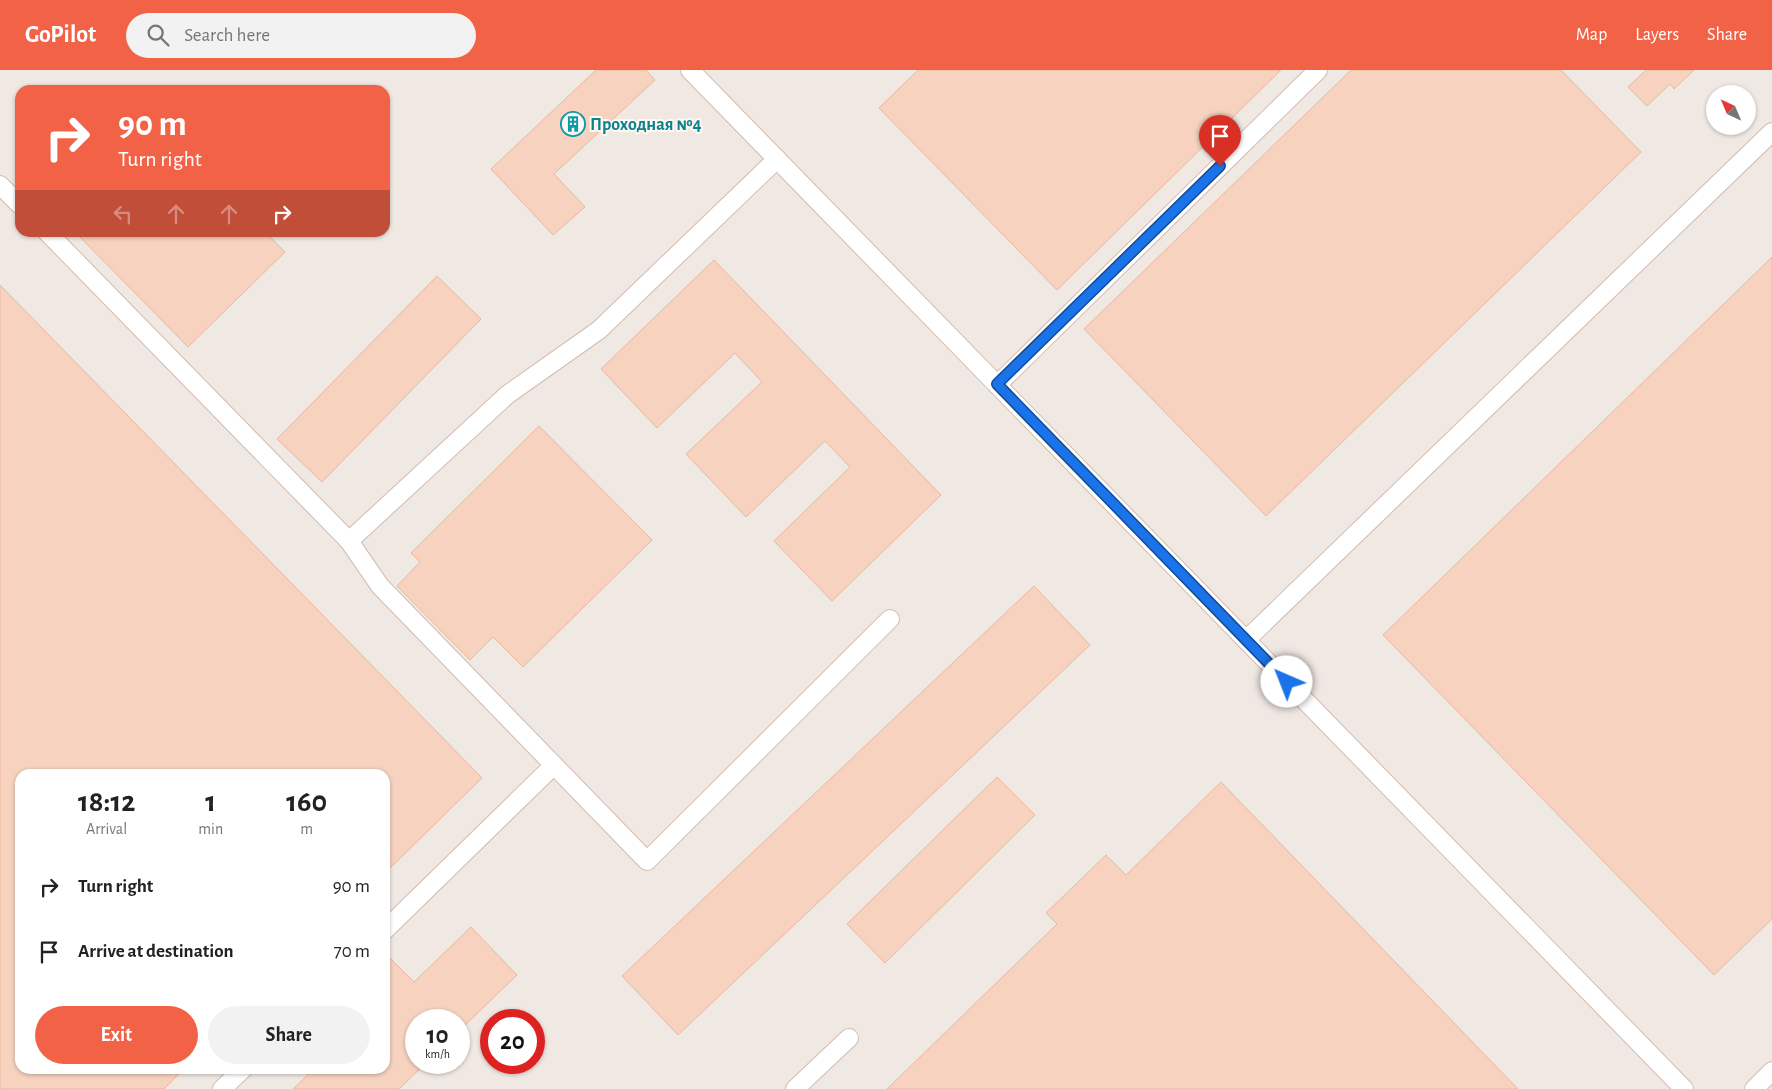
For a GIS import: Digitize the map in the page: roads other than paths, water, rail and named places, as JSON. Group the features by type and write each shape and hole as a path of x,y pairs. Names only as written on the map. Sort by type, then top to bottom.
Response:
{"lane":[{"path":"690,70 1684,1089"},
{"path":"997,384 1318,70"},
{"path":"1246,640 1772,132"},
{"path":"349,542 507,395 599,330 777,160"},
{"path":"0,185 15,200"},
{"path":"52,237 349,542 380,586 647,861 890,619"},
{"path":"390,925 554,766"},
{"path":"795,1089 849,1038"},
{"path":"1754,1089 1772,1071"},
{"path":"222,1089 238,1074"}],"place":[{"name":"Проходная №4","path":"573,124"}]}
